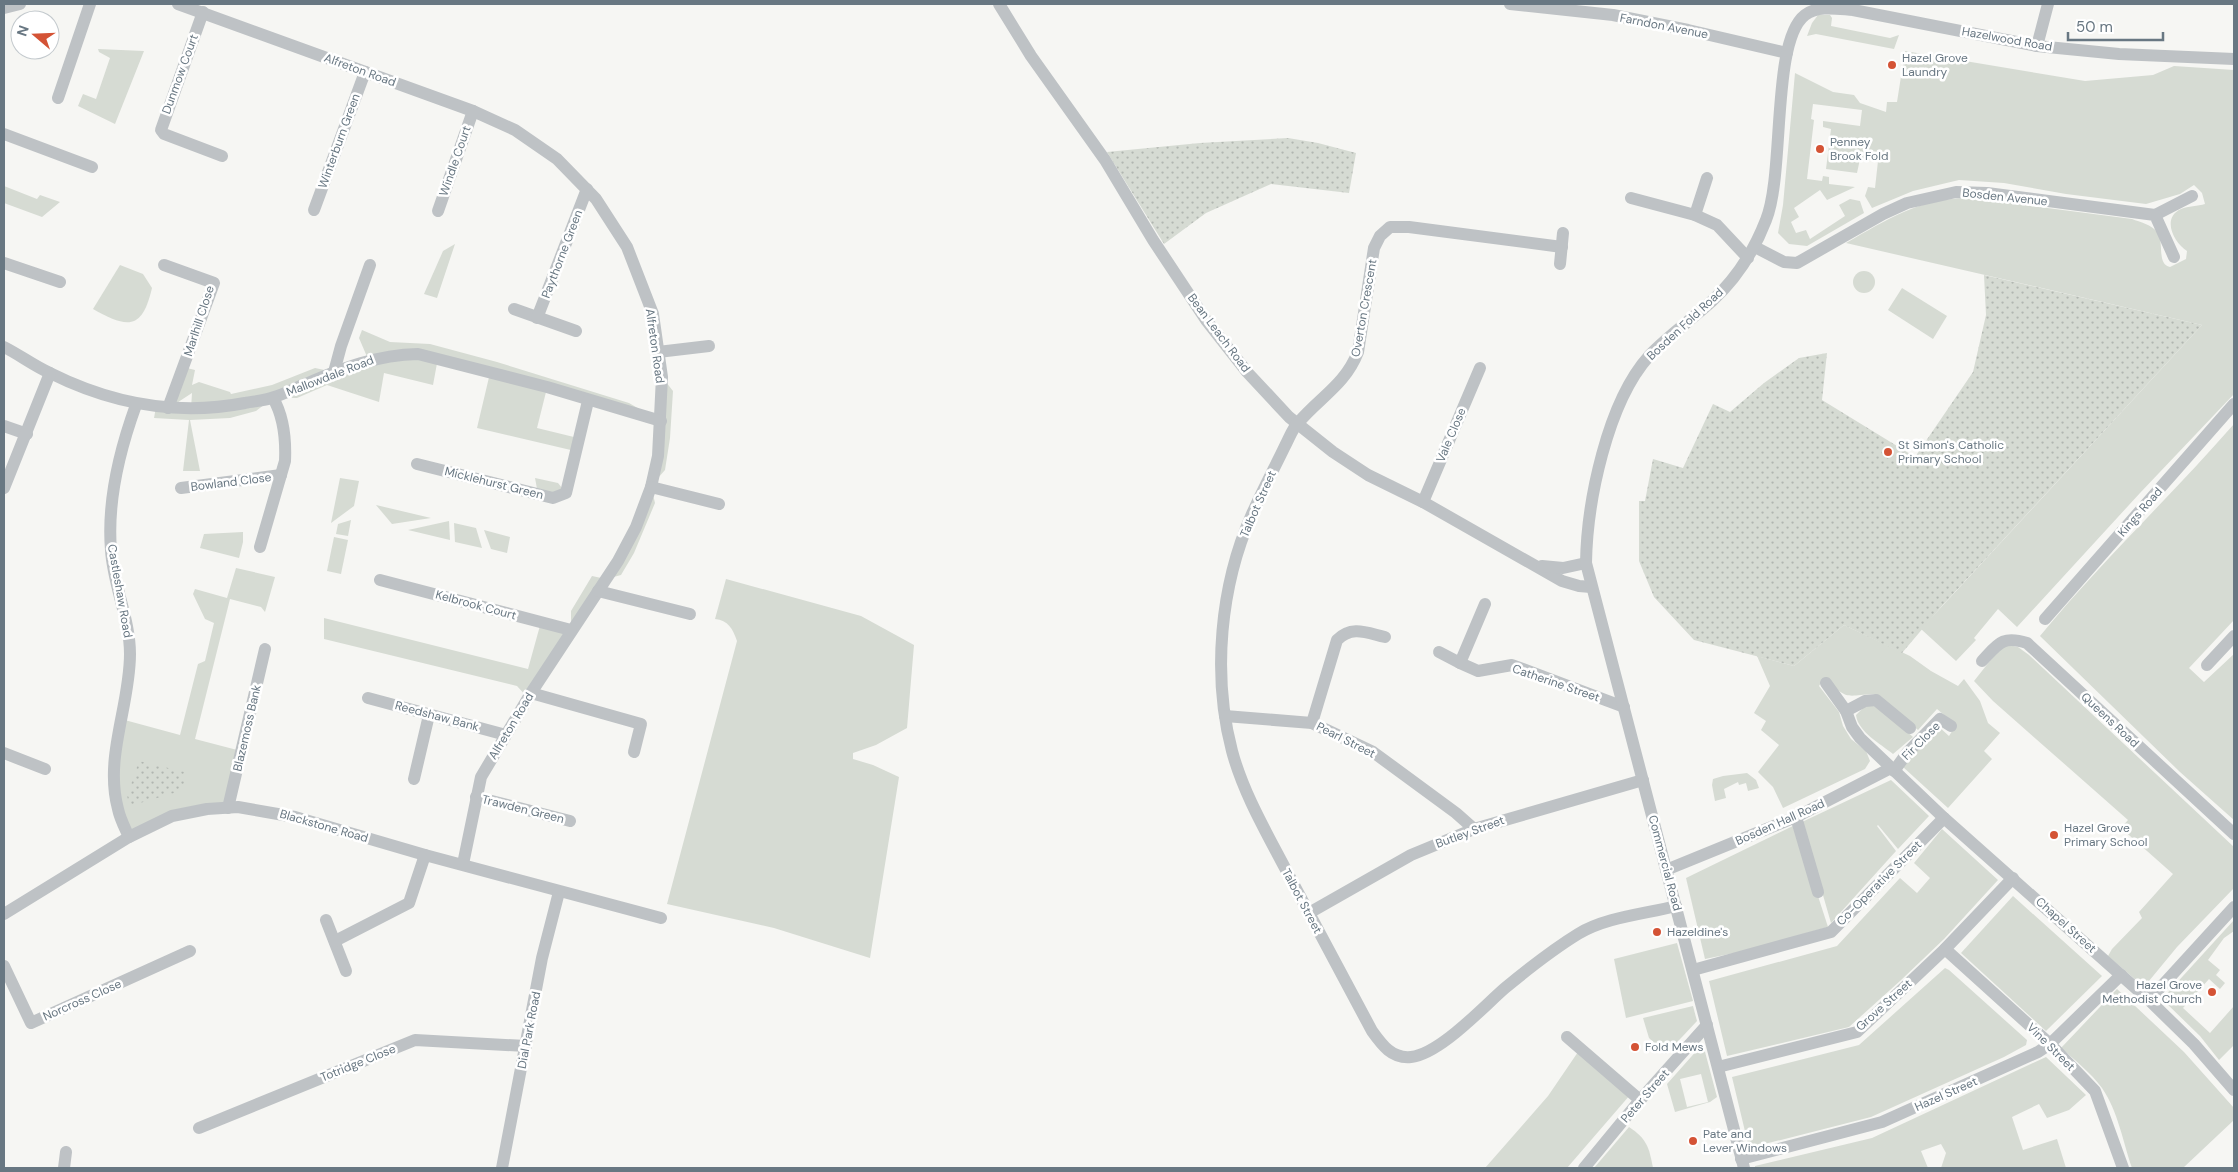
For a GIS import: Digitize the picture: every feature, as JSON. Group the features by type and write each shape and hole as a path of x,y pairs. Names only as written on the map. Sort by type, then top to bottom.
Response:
{"street":[{"path":"4,8 20,4"},
{"path":"58,98 90,4"},
{"name":"Alfreton Road","path":"178,4 473,111 515,130 557,159 596,199 627,247 653,314 662,377 658,456 651,486 626,546 531,693 481,777 463,864"},
{"name":"Bean Leach Road","path":"999,4 1031,56 1105,160 1153,240 1206,320 1247,372 1297,424 1333,452 1368,474 1535,564 1562,581 1578,586 1591,587"},
{"name":"Farndon Avenue","path":"1511,4 1613,15 1787,53"},
{"path":"2037,46 2048,4"},
{"name":"Hazelwood Road","path":"1810,8 1853,10 2037,46 2128,54 2234,59"},
{"name":"Bosden Fold Road","path":"1591,587 1586,563 1587,534 1600,464 1610,430 1634,378 1648,358 1665,340 1713,300 1755,247 1767,217 1777,174 1781,97 1787,53 1795,30 1810,8"},
{"name":"Dunmow Court","path":"203,12 161,130 164,134 222,156"},
{"name":"Winterburn Green","path":"314,210 365,72"},
{"name":"Windle Court","path":"438,211 473,111"},
{"path":"4,134 92,167"},
{"path":"1695,215 1707,178"},
{"name":"Paythorne Green","path":"537,318 587,189"},
{"name":"Bosden Avenue","path":"1755,247 1784,262 1796,262 1883,214 1907,203 1956,192 1988,193 2155,215"},
{"path":"2174,258 2155,215 2192,196"},
{"path":"1631,198 1695,215 1717,226 1748,258"},
{"name":"Overton Crescent","path":"1297,424 1352,368 1358,352 1374,248 1380,236 1390,227 1409,227 1562,247"},
{"path":"1560,264 1563,233"},
{"path":"4,263 60,282"},
{"name":"Marlhill Close","path":"164,265 214,283 168,408"},
{"path":"334,372 341,346 370,265"},
{"path":"514,309 576,331"},
{"path":"658,352 709,346"},
{"name":"Mallowdale Road","path":"4,347 50,373 92,392 136,404 168,408 191,409 230,406 273,398 368,360 398,354 418,354 661,421"},
{"name":"Vale Close","path":"1422,502 1480,368"},
{"path":"4,488 50,373"},
{"name":"Bowland Close","path":"260,547 285,461 281,413 273,398"},
{"name":"Micklehurst Green","path":"417,464 553,498 566,493 588,401"},
{"name":"Castleshaw Road","path":"128,838 118,809 114,773 130,654 125,616 110,551 110,526 126,431 136,404"},
{"name":"Kings Road","path":"2045,619 2234,404"},
{"name":"Talbot Street","path":"1297,424 1252,515 1239,547 1228,586 1221,659 1225,716 1232,751 1242,781 1261,822 1309,913 1384,1047 1396,1055 1410,1057 1422,1054 1446,1039 1541,959 1580,933 1602,923 1676,906"},
{"path":"4,426 27,434"},
{"name":"Bowland Close","path":"181,488 281,475"},
{"path":"651,486 720,504"},
{"name":"Bean Leach Road","path":"1535,564 1563,568 1586,563"},
{"name":"Kelbrook Court","path":"380,580 571,630"},
{"name":"Commercial Road","path":"1591,587 1743,1164"},
{"path":"598,591 690,614"},
{"path":"1460,663 1485,604"},
{"path":"1312,723 1337,640 1345,632 1355,631 1385,638"},
{"path":"2207,666 2234,636"},
{"name":"Queens Road","path":"1982,661 2000,642 2012,638 2027,643 2234,834"},
{"name":"Blazemoss Bank","path":"228,808 265,649"},
{"name":"Catherine Street","path":"1439,652 1478,671 1512,665 1624,707"},
{"name":"Chapel Street","path":"1826,683 1846,711 1852,727 1860,738 1944,818 2149,1000 2194,1044 2234,1090"},
{"path":"531,693 641,724 634,752"},
{"name":"Reedshaw Bank","path":"368,698 506,735"},
{"path":"1846,711 1865,700 1876,700 1910,728"},
{"path":"414,778 429,715"},
{"name":"Pearl Street","path":"1225,716 1312,723 1373,752 1456,813 1474,829"},
{"name":"Fir Close","path":"1892,769 1940,719 1951,726"},
{"path":"4,753 45,769"},
{"name":"Bosden Hall Road","path":"1666,870 1796,817 1892,769"},
{"name":"Butley Street","path":"1309,913 1411,855 1474,829 1643,780"},
{"name":"Trawden Green","path":"476,797 570,821"},
{"name":"Blackstone Road","path":"4,914 128,838 172,816 207,809 228,808 278,812 425,855 661,918"},
{"path":"1796,817 1818,892"},
{"name":"Co-Operative Street","path":"1693,970 1831,932 1944,818"},
{"path":"335,941 409,903 425,855"},
{"name":"Grove Street","path":"1718,1067 1858,1032 1945,949 2013,878"},
{"name":"Dial Park Road","path":"502,1168 542,958 559,892"},
{"path":"2149,1000 2234,906"},
{"path":"326,920 346,971"},
{"name":"Vine Street","path":"1945,949 2050,1044 2095,1091 2123,1168"},
{"name":"Norcross Close","path":"4,966 31,1023 190,951"},
{"name":"Hazel Street","path":"1743,1164 1882,1122 2038,1052 2050,1044 2121,975"},
{"name":"Peter Street","path":"1584,1168 1640,1100 1707,1025"},
{"path":"1567,1037 1640,1100"},
{"name":"Totridge Close","path":"199,1128 415,1040 526,1046"},
{"path":"64,1168 66,1152"}],"shaded area":[{"path":"1818,15 1830,15 1832,18 1831,26 1890,38 1899,35 1894,49 1816,34 1807,36 1812,23"},
{"path":"98,49 144,51 115,124 78,106 83,94 96,99 110,58 99,52"},
{"path":"1905,51 2085,81 2153,75 2174,66 2234,70 2234,394 2017,627 1998,609 1974,638 1976,640 1956,661 1921,629 2202,325 1846,243 1891,218 1921,205 1937,201 1972,198 2132,219 2149,226 2157,232 2163,262 2170,267 2186,259 2187,251 2174,237 2171,224 2172,218 2181,209 2205,204 2202,193 2194,185 2180,194 2146,204 2066,194 2004,183 1959,180 1913,191 1872,208 1865,196 1868,187 1875,188 1878,161 1860,159 1857,173 1826,169 1831,129 1823,127 1823,121 1860,126 1862,110 1813,104 1811,119 1814,120 1807,179 1822,181 1823,176 1829,177 1829,184 1855,187 1827,200 1820,190 1794,208 1799,217 1791,222 1796,233 1806,230 1810,239 1845,216 1839,205 1850,199 1860,201 1864,213 1807,246 1789,244 1778,233 1783,205 1795,73 1833,92 1854,95 1860,103 1886,112 1887,102 1897,102"},
{"path":"1288,138 1318,143 1356,153 1349,193 1271,184 1206,213 1164,244 1107,152 1200,143"},
{"path":"4,186 37,199 40,195 60,202 42,217 4,203"},
{"path":"455,244 437,298 424,294 443,251"},
{"path":"120,265 143,274 152,288 143,312 138,319 132,322 115,320 93,309"},
{"path":"1864,271 1872,274 1875,282 1872,290 1864,293 1856,290 1853,282 1856,274"},
{"name":"St Simon's Catholic Primary School","path":"1984,275 2202,325 1941,607 1902,653 1844,625 1794,666 1694,640 1654,597 1639,561 1639,501 1645,501 1653,459 1683,468 1713,404 1730,412 1764,383 1799,358 1827,353 1822,400 1915,457 1973,372 1986,315"},
{"path":"1902,288 1947,316 1933,339 1888,310"},
{"path":"362,330 390,342 430,344 497,362 629,403 659,420 547,388 537,428 578,438 575,451 477,428 490,373 438,358 433,385 384,373 379,402 327,385 297,398 273,398 256,411 230,418 190,420 200,471 183,471 189,420 154,418 156,407 168,408 183,367 195,370 192,385 199,382 230,392 231,394 272,385 315,368 334,372 368,359 359,338","holes":["192,393 191,409 169,408"]},
{"path":"662,377 673,391 670,438 665,470 651,486 655,503 634,553 621,575 606,579 636,527 661,421"},
{"path":"2234,424 2234,620 2189,668 2204,682 2234,654 2234,820 2180,772 2040,636 2087,582"},
{"path":"340,478 359,481 354,506 331,523"},
{"path":"535,478 558,483 566,493 538,494"},
{"path":"376,505 431,518 392,524"},
{"path":"351,520 348,536 336,534 338,524"},
{"path":"449,521 450,540 408,530"},
{"path":"454,523 476,528 482,548 455,542"},
{"path":"484,530 510,537 507,553 491,549"},
{"path":"243,532 243,542 239,558 200,548 204,534"},
{"path":"334,537 348,540 341,574 327,571"},
{"path":"236,568 275,577 265,612 261,607 230,599 195,739 241,751 228,808 207,809 129,837 117,809 121,719 180,735 198,664 205,661 214,623 205,619 193,594 195,589 227,598"},
{"path":"592,576 606,579 528,698 517,686 324,639 324,618 528,669 541,622 571,630 571,611"},
{"path":"726,579 861,616 914,645 907,728 876,745 853,753 853,759 873,765 899,777 870,958 774,928 667,904 737,641 727,623 715,619"},
{"path":"1844,625 1910,656 1931,671 1958,686 1964,679 1980,701 1988,723 2000,733 1984,751 1992,759 1948,808 1903,767 1938,726 1949,736 1956,725 1937,709 1918,730 1874,694 1847,695 1824,678 1819,686 1839,712 1843,726 1851,739 1866,751 1870,761 1865,769 1783,808 1773,787 1758,772 1779,745 1761,730 1766,721 1754,713 1770,686 1757,656 1794,666"},
{"path":"2008,645 2018,647 2029,655 2234,847 2234,888 2177,947 2144,987 2108,956 2112,949 2142,918 2139,912 2173,874 2121,828 2128,820 1993,701 1974,681 2001,647"},
{"path":"1876,704 1913,737 1893,754 1865,732 1858,721 1856,715 1866,705"},
{"path":"139,761 185,772 184,790 140,803 131,809 127,796"},
{"path":"1747,773 1756,780 1759,788 1748,791 1746,783 1739,785 1738,782 1724,789 1726,798 1715,801 1712,785 1713,779"},
{"path":"1891,780 1929,816 1898,849 1877,826 1896,851 1831,923 1802,822"},
{"path":"1795,825 1828,927 1744,951 1705,959 1686,878"},
{"path":"1942,829 1998,880 1944,939 1849,1027 1727,1056 1709,981 1837,946 1900,878 1917,893 1930,878 1914,863"},
{"path":"2013,896 2102,976 2046,1031 1961,953"},
{"path":"2234,920 2234,931 2224,938 2208,960 2220,970 2216,975 2225,983 2220,989 2209,979 2183,1008 2210,1033 2234,1006 2234,1045 2219,1060 2200,1036 2162,999"},
{"path":"1677,943 1693,1001 1626,1018 1614,959"},
{"path":"1945,968 2027,1040 2026,1045 2004,1057 1871,1117 1749,1148 1732,1077 1859,1045"},
{"path":"2117,989 2184,1052 2234,1108 2234,1120 2183,1168 2132,1168 2108,1097 2093,1077 2061,1048"},
{"path":"1693,1006 1697,1021 1666,1054 1649,1038 1643,1018"},
{"path":"1699,1048 1704,1048 1717,1097 1710,1102 1675,1112 1667,1084","holes":["1701,1074 1708,1102 1687,1107 1680,1079"]},
{"path":"1578,1052 1630,1095 1567,1168 1485,1168 1548,1096"},
{"path":"2046,1057 2086,1095 2069,1110 2047,1118 2039,1104 2012,1117 2023,1150 2057,1139 2066,1168 1941,1168 1946,1153 1941,1144 1921,1151 1928,1168 1755,1168 1755,1166 1872,1138"},
{"path":"1629,1127 1646,1144 1653,1168 1594,1168"}],"place":[{"name":"Hazel Grove Laundry","path":"1892,65"},
{"name":"Penney Brook Fold","path":"1820,149"},
{"name":"St Simon's Catholic Primary School","path":"1888,452"},
{"name":"Hazel Grove Primary School","path":"2054,835"},
{"name":"Hazeldine's","path":"1657,932"},
{"name":"Hazel Grove Methodist Church","path":"2212,992"},
{"name":"Fold Mews","path":"1635,1047"},
{"name":"Pate and Lever Windows","path":"1693,1141"}]}
